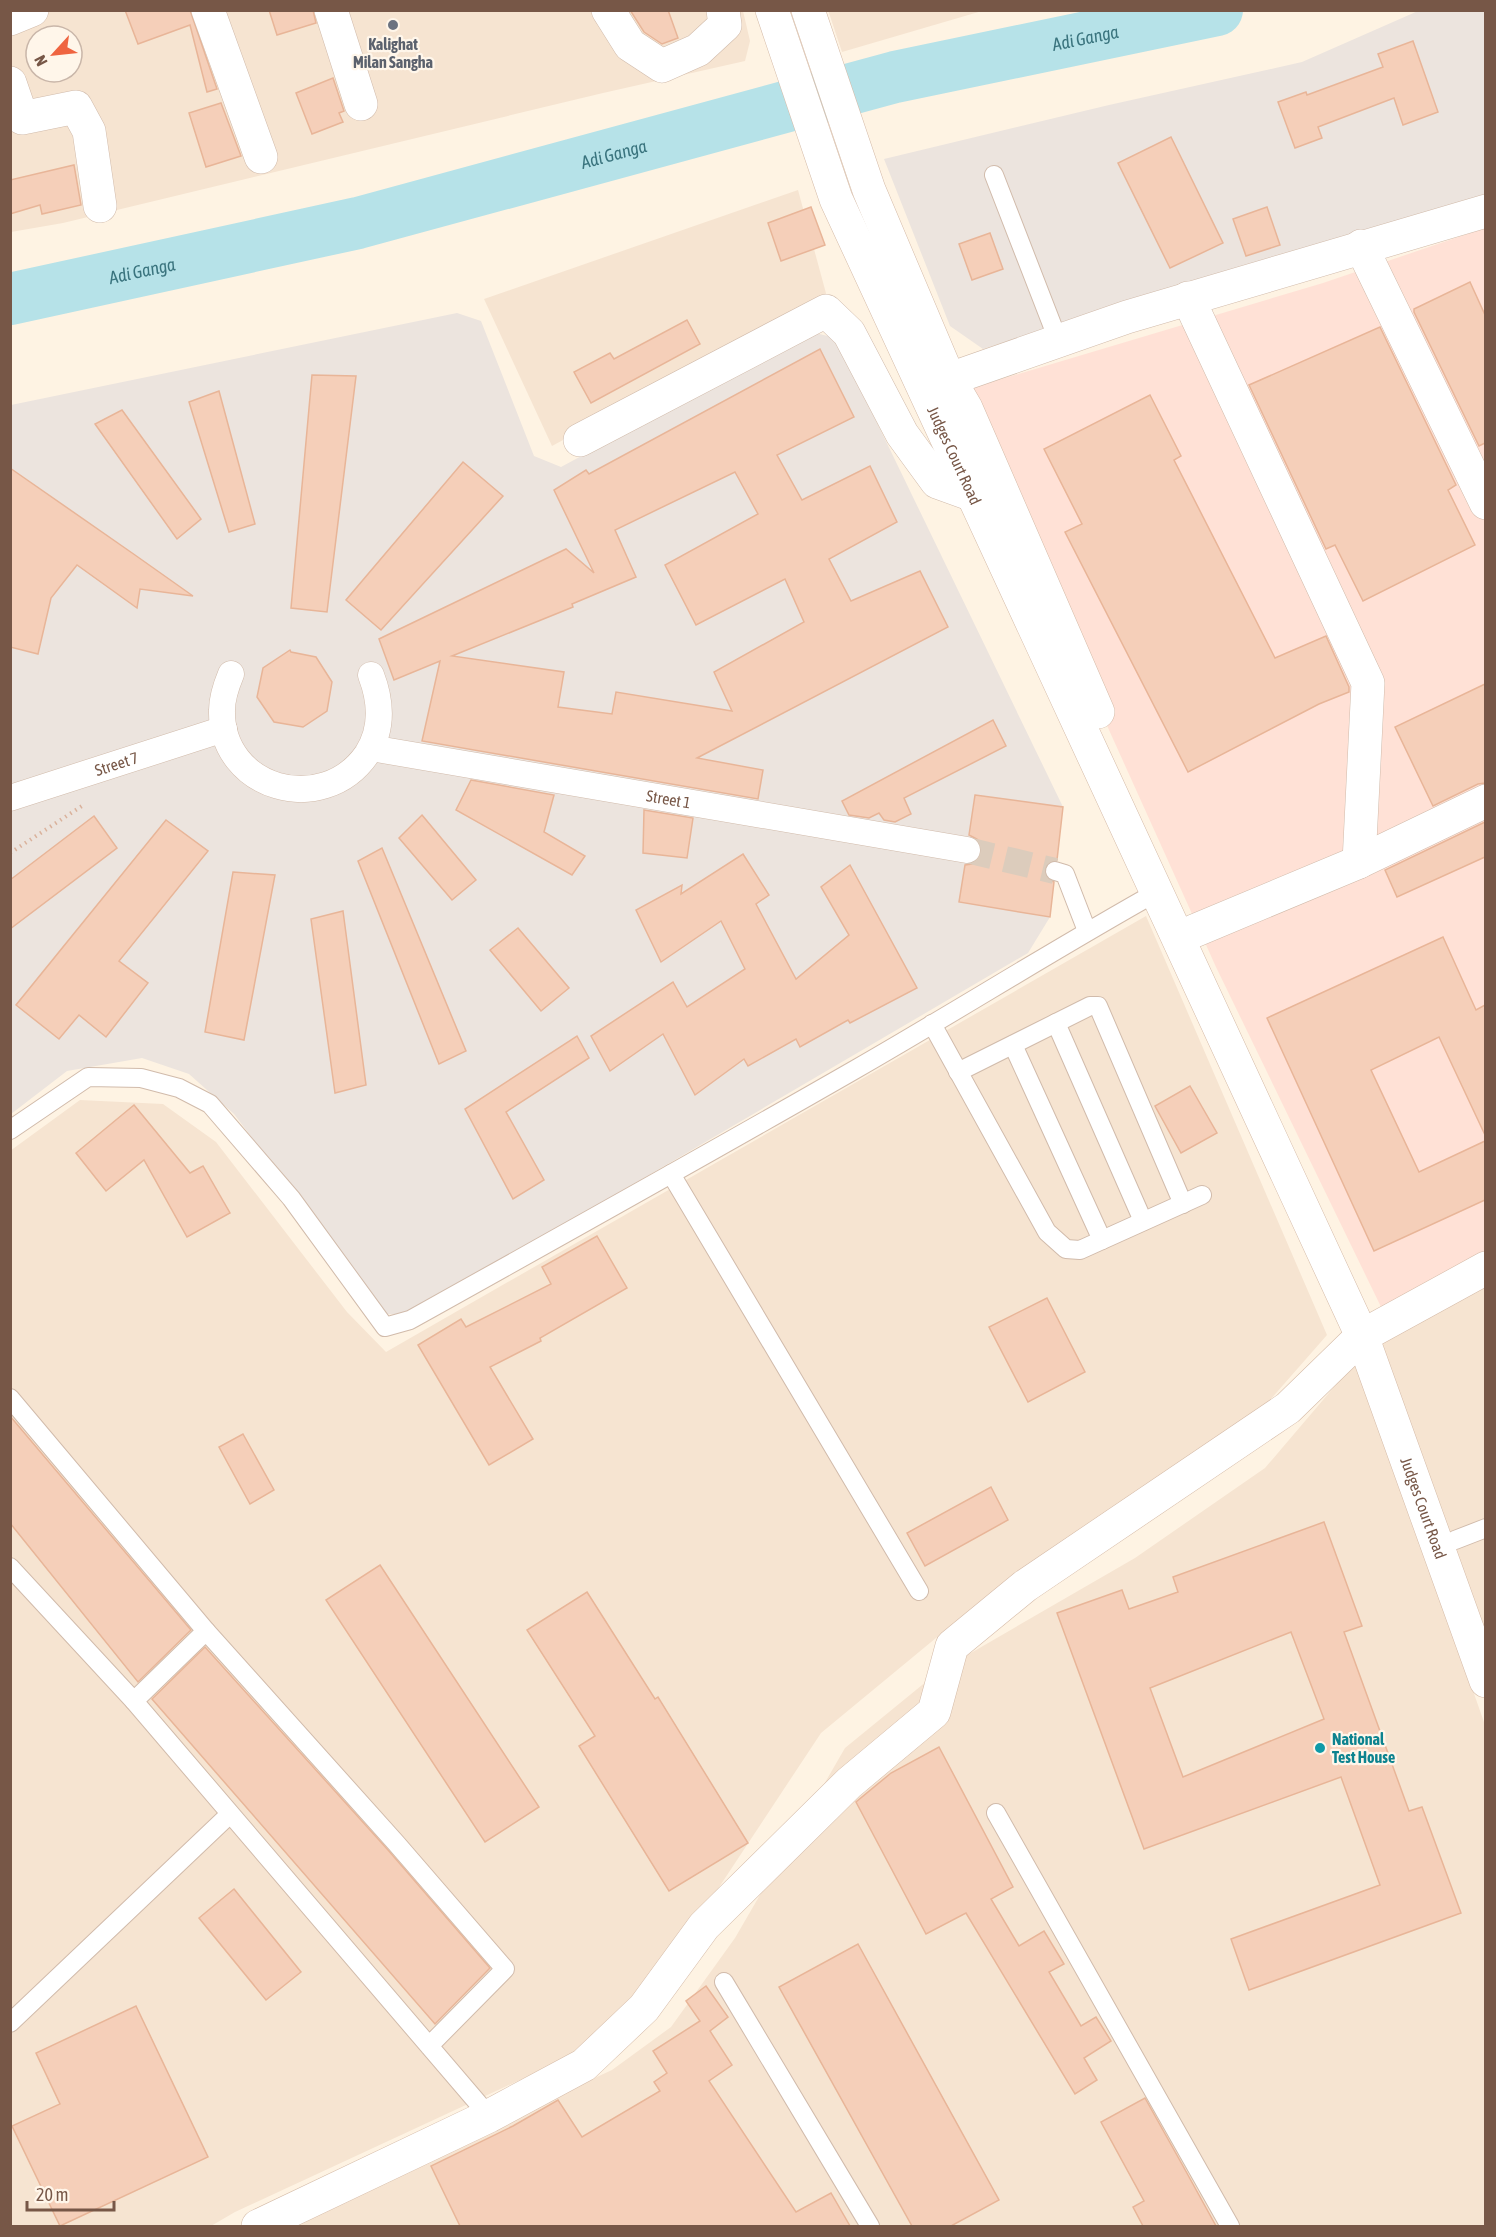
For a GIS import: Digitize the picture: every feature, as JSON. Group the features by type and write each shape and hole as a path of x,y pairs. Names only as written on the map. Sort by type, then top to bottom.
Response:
{"main road":[{"path":"10,19 32,10"},
{"path":"208,10 261,157"},
{"path":"332,10 361,104"},
{"path":"608,10 630,45 662,66 699,50 725,26 723,10"},
{"name":"Judges Court Road","path":"772,10 836,199 936,384 973,495 1157,892 1370,1332"},
{"name":"Judges Court Road","path":"808,10 869,190 927,323 936,384 966,408 1370,1332 1485,1681"},
{"path":"10,83 22,118 75,107 89,131 100,206"},
{"path":"936,384 1058,340 1188,298 1485,211"},
{"path":"1361,246 1485,502"},
{"path":"1188,298 1368,683 1359,862"},
{"path":"580,440 826,312 849,333 902,434 937,482 973,495"},
{"path":"1194,931 1359,862 1485,801"},
{"path":"258,2226 489,2116 584,2065 644,2008 704,1926 849,1783 934,1712 952,1646 1025,1586 1288,1408 1370,1332 1485,1268"},
{"path":"1370,1332 1455,1540 1485,1624"}],"street":[{"path":"231,674 223,701 224,729 231,747 242,763 256,776 273,785 310,790 329,785 346,776 360,764 370,748 377,730 380,712 378,692 371,675"},
{"name":"Street 7","path":"10,798 224,729"},
{"name":"Street 1","path":"370,748 967,849"}],"lane":[{"path":"994,175 1058,340"},
{"path":"1055,871 1065,874 1087,931"},
{"path":"10,1130 88,1077 141,1078 179,1088 210,1104 291,1198 385,1327 410,1320 671,1174 1157,892"},
{"path":"958,1072 1090,1006 1098,1006 1183,1204"},
{"path":"1056,1023 1143,1221"},
{"path":"932,1024 1047,1232 1066,1249 1080,1250 1202,1195"},
{"path":"1013,1045 1101,1240"},
{"path":"671,1174 919,1591"},
{"path":"10,1398 206,1631 396,1843 505,1969 429,2046"},
{"path":"1455,1540 1485,1527"},
{"path":"10,1567 134,1701 489,2116"},
{"path":"134,1701 206,1631"},
{"path":"12,2017 230,1814"},
{"path":"996,1814 1230,2226"},
{"path":"724,1982 870,2226"}],"shaded area":[{"path":"828,10 982,10 982,11 842,52"},
{"path":"11,11 743,11 750,41 745,61 63,223 11,232"},
{"path":"1418,11 1485,11 1485,200 1173,288 983,349 950,326 884,159 1302,62"},
{"path":"798,190 827,297 552,446 484,299"},
{"path":"1485,228 1485,1256 1383,1311 1216,967 989,464 968,389 1323,283"},
{"path":"457,313 481,321 534,456 561,467 811,332 836,338 1063,807 1050,917 1028,953 410,1315 386,1314 234,1114 189,1074 142,1058 67,1071 11,1114 11,405"},
{"path":"1146,916 1327,1335 1235,1440 1113,1535 942,1633 821,1733 651,1990 593,2046 235,2212 211,2226 11,2226 10,1151 80,1100 163,1104 216,1142 347,1312 386,1352"},
{"path":"1485,1280 1485,1653 1373,1343"},
{"path":"1357,1360 1485,1725 1485,2226 289,2226 389,2173 612,2070 671,2027 735,1938 845,1748 938,1672 1135,1558 1265,1468"}],"building":[{"path":"125,10 190,10 217,89 207,92 190,25 138,44"},
{"path":"269,10 313,10 316,23 277,35"},
{"path":"630,10 668,10 678,38 662,44 644,32"},
{"path":"1413,41 1438,112 1403,125 1394,98 1318,127 1322,138 1295,148 1278,102 1306,92 1307,95 1383,67 1378,54"},
{"path":"333,78 344,111 339,113 343,122 312,134 296,93"},
{"path":"221,103 241,156 206,167 189,113"},
{"path":"1171,137 1223,243 1170,268 1118,163"},
{"path":"74,165 81,205 42,214 40,205 10,214 10,180"},
{"path":"811,207 825,245 781,261 768,223"},
{"path":"1267,207 1280,245 1246,256 1233,219"},
{"path":"990,233 1003,269 972,280 959,244"},
{"path":"1470,282 1485,315 1485,443 1479,446 1414,312 1414,309"},
{"path":"687,320 700,344 591,403 574,372 610,353 614,359"},
{"path":"1380,327 1456,485 1448,490 1475,545 1363,601 1335,545 1326,549 1249,385"},
{"path":"820,349 854,417 777,455 802,500 870,466 897,522 829,559 851,601 920,571 948,627 697,758 763,770 758,799 422,741 440,661 394,680 379,639 566,549 594,573 554,490 586,470 589,474","holes":["735,472 758,514 665,565 696,625 785,579 804,622 714,672 732,711 616,692 612,714 558,707 564,672 452,656 573,607 572,604 636,577 615,530"]},
{"path":"312,375 356,376 327,612 291,608"},
{"path":"219,391 255,524 229,532 189,402"},
{"path":"1150,395 1181,456 1174,460 1275,658 1326,636 1349,687 1349,692 1319,704 1188,772 1065,532 1082,524 1044,449"},
{"path":"122,410 201,519 177,539 95,424"},
{"path":"463,462 503,496 381,630 346,600"},
{"path":"10,468 193,596 140,589 137,608 77,565 51,598 38,654 10,647"},
{"path":"290,650 316,657 332,682 327,711 303,727 274,722 257,697 263,668"},
{"path":"1485,684 1485,783 1478,784 1433,806 1395,727"},
{"path":"993,720 1006,746 904,798 911,814 895,822 884,820 879,813 869,818 849,815 842,801"},
{"path":"471,780 554,795 544,832 585,856 572,875 456,810"},
{"path":"975,795 1063,807 1057,860 1048,862 1044,868 1046,878 1054,882 1050,917 959,902 965,865 978,860 982,852 981,844 969,835"},
{"path":"644,810 693,818 687,858 643,853"},
{"path":"422,815 476,880 452,900 399,838"},
{"path":"94,816 117,848 10,929 10,880"},
{"path":"166,820 208,851 119,961 148,983 106,1037 79,1015 59,1039 16,1005"},
{"path":"1485,822 1485,857 1397,897 1385,870"},
{"path":"382,848 466,1051 439,1064 358,861"},
{"path":"743,854 769,895 756,904 796,979 849,935 821,887 850,865 917,988 850,1023 848,1020 800,1047 796,1039 748,1066 744,1059 695,1095 663,1034 610,1071 591,1036 673,982 687,1007 745,969 721,921 661,962 636,910 682,885 681,894"},
{"path":"233,872 275,875 244,1040 205,1032"},
{"path":"343,911 366,1085 335,1093 311,919"},
{"path":"518,928 569,988 541,1011 490,950"},
{"path":"1443,937 1476,1010 1485,1005 1485,1135 1439,1037 1371,1070 1419,1172 1485,1141 1485,1200 1374,1251 1267,1018"},
{"path":"577,1036 589,1058 506,1112 544,1180 513,1199 465,1109"},
{"path":"1190,1086 1217,1133 1181,1153 1155,1106"},
{"path":"134,1105 190,1173 203,1166 230,1213 187,1237 144,1160 106,1191 76,1153"},
{"path":"597,1236 627,1288 540,1338 541,1341 490,1367 533,1439 489,1465 418,1345 461,1319 466,1327 551,1284 542,1267"},
{"path":"1047,1298 1085,1372 1028,1402 989,1327"},
{"path":"10,1416 191,1630 138,1682 10,1523"},
{"path":"243,1434 274,1490 250,1504 219,1447"},
{"path":"991,1487 1008,1520 925,1566 907,1533"},
{"name":"National Test House","path":"1324,1522 1362,1626 1344,1632 1409,1811 1422,1807 1461,1913 1249,1990 1231,1939 1380,1885 1341,1777 1144,1849 1057,1613 1122,1590 1129,1609 1178,1592 1173,1577","holes":["1291,1632 1324,1719 1183,1777 1150,1688"]},
{"path":"380,1565 539,1807 485,1842 326,1600"},
{"path":"587,1592 655,1699 658,1697 748,1843 669,1891 579,1746 595,1736 527,1630"},
{"path":"205,1647 388,1850 490,1968 435,2024 152,1699"},
{"path":"939,1747 1013,1887 991,1899 1019,1946 1044,1931 1064,1964 1049,1972 1081,2026 1096,2017 1111,2041 1084,2058 1097,2080 1075,2094 966,1913 926,1934 856,1802 891,1773"},
{"path":"234,1889 301,1972 266,2000 199,1918"},
{"path":"858,1944 999,2200 951,2226 912,2226 779,1987"},
{"path":"706,1986 728,2017 710,2031 732,2065 709,2081 796,2212 831,2193 850,2226 460,2226 431,2166 513,2126 558,2100 582,2137 660,2091 654,2082 667,2073 653,2051 700,2021 686,2001"},
{"path":"136,2006 208,2157 60,2226 12,2126 60,2104 36,2053"},
{"path":"1145,2098 1216,2226 1143,2226 1133,2207 1144,2201 1101,2122"}],"waterway":[{"name":"Adi Ganga","path":"10,299 358,223 895,77 1217,10"}],"tunnel":[{"path":"967,850 1055,871"}],"place":[{"name":"Kalighat Milan Sangha","path":"393,25"},
{"name":"National Test House","path":"1320,1748"}]}
